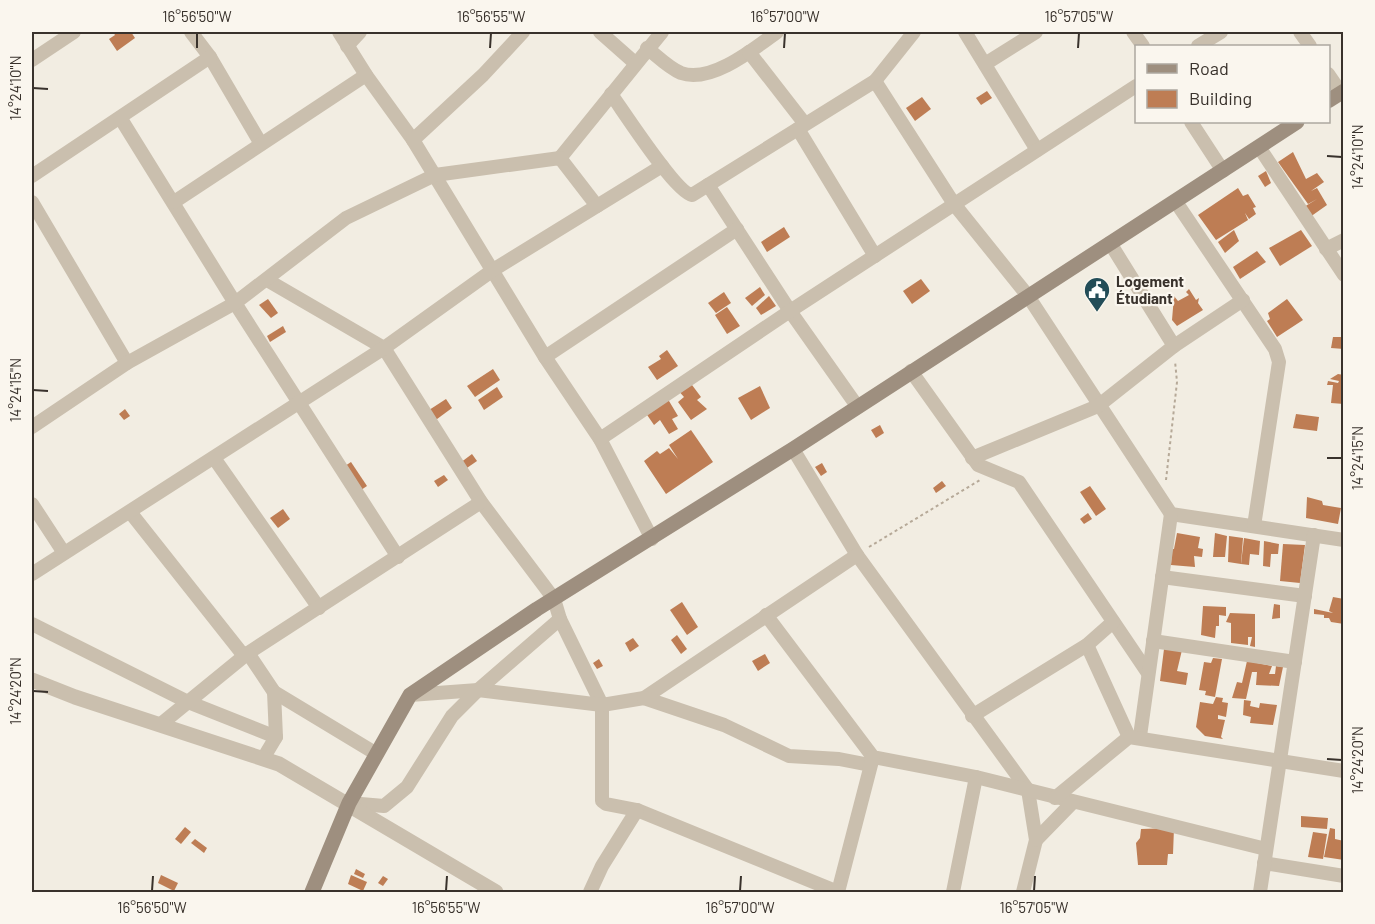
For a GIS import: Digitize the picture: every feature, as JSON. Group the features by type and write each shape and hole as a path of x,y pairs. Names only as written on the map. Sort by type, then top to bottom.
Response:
{"main road":[{"path":"312,892 349,803 375,753 410,695 554,599 793,449 1296,123"}],"street":[{"path":"192,32 210,57 261,144"},
{"path":"339,32 366,75 414,140 545,357 600,439 652,539"},
{"path":"347,46 360,32"},
{"path":"414,140 483,75 523,32"},
{"path":"600,32 635,63"},
{"path":"32,427 127,363 235,303 346,218 435,175 560,158 662,32"},
{"path":"647,48 681,73 695,74 713,70 749,52 777,32"},
{"path":"611,94 662,166 689,195 874,81 914,32"},
{"path":"965,32 1037,150"},
{"path":"985,64 1036,32"},
{"path":"1133,32 1142,45"},
{"path":"1200,45 1221,32"},
{"path":"1300,32 1309,45"},
{"path":"32,60 67,33"},
{"path":"749,52 802,127 875,256"},
{"path":"32,176 121,119 210,57"},
{"path":"174,202 366,75"},
{"path":"1330,76 1338,95"},
{"path":"874,81 954,204 1028,296 1167,509 1162,577 1153,641 1134,737 1055,798"},
{"path":"600,439 790,311 1135,87"},
{"path":"121,119 235,303 398,557"},
{"path":"1192,123 1223,171"},
{"path":"1259,147 1344,275"},
{"path":"560,158 597,206"},
{"path":"32,574 214,458 298,400 384,348 494,270 662,166"},
{"path":"708,185 790,311 857,406"},
{"path":"32,202 127,363"},
{"path":"1176,202 1275,349 1279,362 1254,526"},
{"path":"545,357 737,229"},
{"path":"1326,249 1344,240"},
{"path":"1110,243 1174,346"},
{"path":"267,280 384,348 481,502 554,599 560,619 603,705 602,801 606,804 637,810 838,892 872,761"},
{"path":"972,458 1098,406 1174,346 1243,300"},
{"path":"911,371 978,465 992,473 1006,474 1019,482 1148,673"},
{"path":"793,449 857,555 1028,790 1036,840 1023,892"},
{"path":"214,458 319,608"},
{"path":"161,724 246,655 481,502"},
{"path":"32,504 64,553"},
{"path":"1167,509 1344,540"},
{"path":"130,512 274,692 375,753"},
{"path":"1260,892 1314,535"},
{"path":"410,695 478,690 603,705 644,698 857,555"},
{"path":"1162,577 1305,596"},
{"path":"766,615 872,761"},
{"path":"349,803 384,806 407,788 452,716 478,690 560,619"},
{"path":"972,716 1088,645 1113,622"},
{"path":"32,624 188,702 276,736"},
{"path":"1153,641 1295,662"},
{"path":"1088,645 1134,737"},
{"path":"32,680 264,757 349,803 496,892"},
{"path":"264,757 276,736 274,692"},
{"path":"644,698 724,725 789,756 872,761 976,777 1344,876"},
{"path":"1134,737 1344,771"},
{"path":"953,892 976,777"},
{"path":"1036,840 1073,802"},
{"path":"590,892 602,866 637,810"}],"path":[{"path":"1167,509 1177,382 1174,346"},
{"path":"857,555 992,473"}],"building":[{"path":"113,32 131,32 135,38 117,51 109,39 115,35"},
{"path":"987,91 992,98 981,105 976,98"},
{"path":"922,97 931,109 915,121 906,108"},
{"path":"1293,152 1306,179 1317,173 1324,182 1311,191 1317,188 1327,205 1310,217 1304,207 1317,199 1308,204 1278,162"},
{"path":"1266,171 1271,183 1265,187 1258,176"},
{"path":"1238,188 1243,196 1248,194 1256,207 1253,208 1256,214 1249,219 1245,213 1248,220 1216,240 1198,215"},
{"path":"784,227 790,237 767,252 761,242"},
{"path":"1234,230 1239,241 1225,253 1218,242"},
{"path":"1301,230 1312,246 1280,266 1269,248"},
{"path":"1257,251 1266,262 1240,279 1233,267"},
{"path":"921,279 930,291 912,304 903,291"},
{"path":"760,287 765,295 752,306 745,298"},
{"path":"1189,289 1196,300 1199,298 1198,303 1203,310 1177,326 1172,320 1174,296 1178,301 1189,295 1186,292"},
{"path":"724,292 731,303 716,313 708,303"},
{"path":"769,296 776,306 761,315 756,308"},
{"path":"268,299 278,313 271,318 259,305"},
{"path":"1287,299 1303,320 1277,337 1267,321 1270,319 1268,313"},
{"path":"727,307 740,326 727,334 715,315"},
{"path":"283,326 286,332 270,342 267,336"},
{"path":"1333,337 1344,337 1344,349 1331,348"},
{"path":"667,350 678,366 657,380 648,367 661,359 659,356"},
{"path":"493,369 500,380 475,397 467,386"},
{"path":"1338,374 1344,375 1344,404 1331,403 1333,385 1327,385 1328,381 1338,383 1339,381 1330,379"},
{"path":"689,381 701,397 697,400 707,409 691,420 678,402 684,397 676,388"},
{"path":"760,386 770,408 751,420 738,398"},
{"path":"497,387 503,397 484,410 478,400"},
{"path":"666,396 678,416 672,419 678,429 669,434 660,420 654,425 643,409"},
{"path":"446,399 452,408 433,422 426,412"},
{"path":"125,409 130,416 124,420 119,414"},
{"path":"1296,414 1319,417 1317,431 1293,428"},
{"path":"880,425 884,433 876,438 871,430"},
{"path":"691,430 713,462 666,494 644,461 657,451 660,454 669,448 678,459 669,445"},
{"path":"472,454 477,461 464,470 460,463"},
{"path":"351,462 367,486 358,492 342,468"},
{"path":"822,463 827,472 821,476 815,467"},
{"path":"444,475 448,480 438,487 434,481"},
{"path":"942,481 946,486 936,493 933,488"},
{"path":"1090,486 1106,509 1096,516 1080,492"},
{"path":"1307,497 1322,501 1323,505 1341,508 1338,524 1306,518"},
{"path":"283,509 290,519 278,528 270,518"},
{"path":"1088,513 1092,519 1084,524 1080,519"},
{"path":"1177,533 1200,537 1198,548 1203,549 1202,557 1194,556 1195,567 1171,565 1172,549 1174,549"},
{"path":"1215,533 1227,536 1225,557 1213,557"},
{"path":"1229,536 1243,538 1241,564 1228,562"},
{"path":"1244,538 1260,541 1259,555 1250,554 1249,565 1241,564"},
{"path":"1264,541 1279,544 1278,554 1271,554 1270,567 1263,566"},
{"path":"1283,544 1305,545 1300,583 1280,581"},
{"path":"1333,597 1344,599 1344,624 1331,622 1329,618 1324,618 1324,615 1314,614 1314,609 1333,613 1329,611"},
{"path":"682,602 698,627 687,635 670,610"},
{"path":"1274,604 1280,605 1280,618 1272,619"},
{"path":"1203,606 1226,607 1226,616 1219,615 1219,626 1216,626 1215,638 1201,635"},
{"path":"1230,613 1255,614 1255,647 1250,646 1252,637 1248,637 1248,645 1231,643 1231,623 1226,622"},
{"path":"677,635 687,649 681,654 671,640"},
{"path":"633,638 639,646 630,652 625,643"},
{"path":"1164,649 1182,650 1177,671 1188,673 1186,685 1160,681"},
{"path":"765,654 770,663 758,671 752,661"},
{"path":"1213,658 1222,659 1215,697 1205,695 1206,691 1199,690 1204,662 1211,663"},
{"path":"599,659 603,666 597,669 593,663"},
{"path":"1247,661 1272,666 1269,674 1275,674 1276,666 1283,667 1279,686 1256,685 1257,672 1252,672 1246,699 1232,698 1237,682 1242,683"},
{"path":"1216,697 1223,698 1222,702 1228,703 1226,717 1218,715 1218,719 1225,720 1221,737 1223,739 1205,736 1196,727 1200,702 1213,704"},
{"path":"1244,700 1251,701 1250,706 1259,708 1260,703 1277,705 1273,725 1250,723 1251,717 1243,715"},
{"path":"1301,816 1328,818 1327,829 1301,827"},
{"path":"185,827 191,832 181,844 175,839"},
{"path":"1174,828 1173,854 1168,854 1167,865 1138,865 1136,843 1140,838 1141,829"},
{"path":"1330,828 1335,829 1335,839 1344,841 1344,860 1324,857"},
{"path":"1313,832 1327,834 1323,859 1308,857"},
{"path":"195,839 207,848 204,853 191,843"},
{"path":"356,869 365,874 363,878 354,874"},
{"path":"161,875 178,883 174,891 158,883"},
{"path":"351,875 367,882 363,891 348,884"},
{"path":"383,876 388,879 383,886 378,883"}],"place":[{"name":"Logement Étudiant","path":"1097,313"}]}
